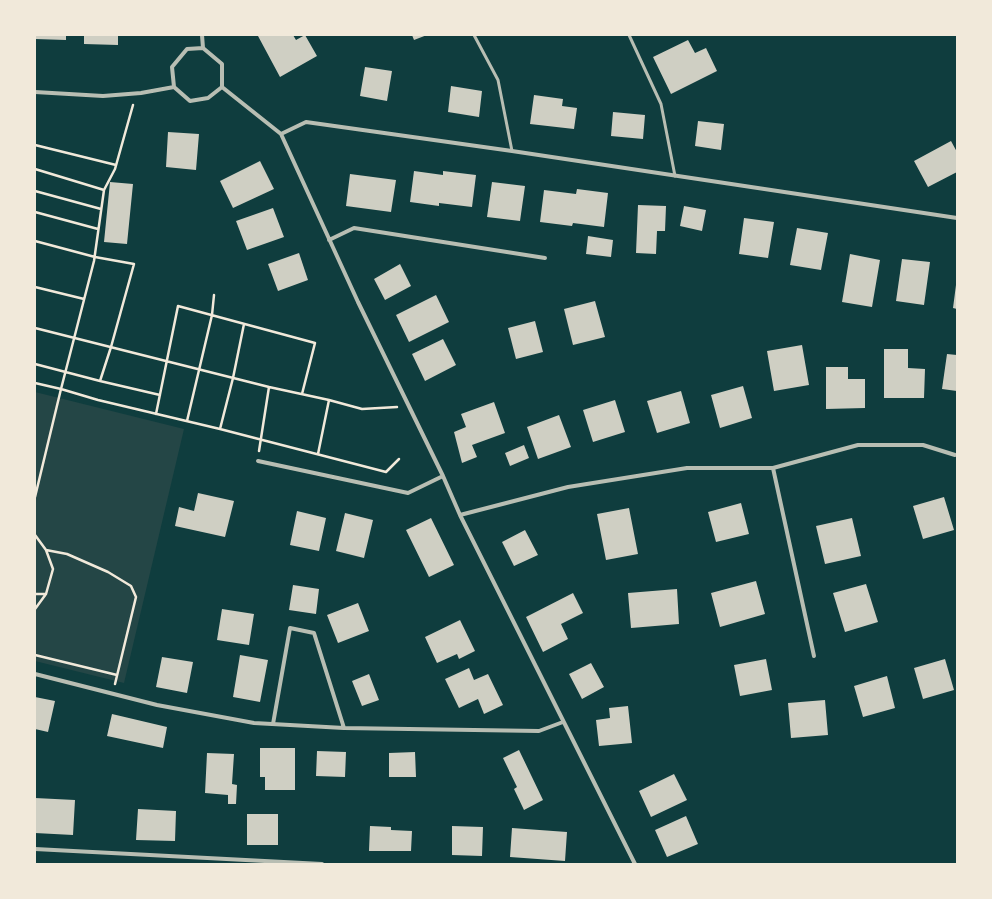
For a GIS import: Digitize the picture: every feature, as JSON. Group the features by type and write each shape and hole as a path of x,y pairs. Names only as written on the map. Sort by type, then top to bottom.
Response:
{"street":[{"path":"202,35 203,48"},
{"path":"203,48 222,64 222,87 208,98 190,101 174,87 172,67 187,49 203,48"},
{"path":"35,92 103,96 137,93 174,87"},
{"path":"222,87 281,134 358,302 443,476 460,516 635,864"},
{"path":"281,134 306,122 512,151 957,218"},
{"path":"329,240 354,228 545,258"},
{"path":"460,516 568,487 687,468 773,468 858,445 923,445 955,455"},
{"path":"258,461 408,493 443,476"},
{"path":"773,468 814,656"},
{"path":"272,724 290,628 314,632 344,728"},
{"path":"35,674 157,705 254,723 344,728 539,731 563,722"},
{"path":"35,850 322,864"}],"lane":[{"path":"474,35 498,80 512,151"},
{"path":"629,35 661,104 675,176"}],"path":[{"path":"35,497 65,372 95,257 104,190 116,165 137,93"},
{"path":"35,145 116,165"},
{"path":"35,169 104,190"},
{"path":"35,191 101,209"},
{"path":"35,212 98,229"},
{"path":"35,240 95,257 134,264 100,381"},
{"path":"35,287 84,299"},
{"path":"187,421 212,315 214,295"},
{"path":"156,414 178,306 315,344 302,394"},
{"path":"220,429 233,378 244,324"},
{"path":"35,328 269,387 362,408 409,406"},
{"path":"35,364 160,395"},
{"path":"35,383 386,472 399,459"},
{"path":"258,461 260,439 269,387"},
{"path":"318,454 329,400"},
{"path":"35,535 46,550 53,568 46,594 35,609"},
{"path":"46,550 67,554 108,572 131,586 136,597 112,694"},
{"path":"35,594 46,594"},
{"path":"35,655 117,675"}],"shaded area":[{"path":"35,392 184,429 124,683 35,661"}],"building":[{"path":"35,35 66,35 66,40 35,39"},
{"path":"84,35 118,35 118,45 84,44"},
{"path":"293,35 296,40 305,35 317,56 280,77 258,36"},
{"path":"412,35 427,35 414,40"},
{"path":"688,40 695,53 706,48 717,71 671,94 653,57"},
{"path":"365,67 392,71 387,101 360,96"},
{"path":"451,86 482,91 479,117 448,112"},
{"path":"534,95 563,99 562,106 577,108 574,129 530,124"},
{"path":"613,112 645,115 643,139 611,136"},
{"path":"698,121 724,124 721,150 695,146"},
{"path":"168,132 199,134 196,170 166,167"},
{"path":"951,141 957,152 957,172 928,187 914,161"},
{"path":"260,161 274,189 233,208 220,181"},
{"path":"414,171 443,175 443,171 476,175 472,207 439,203 439,206 410,202"},
{"path":"350,174 396,180 391,212 346,206"},
{"path":"110,182 133,184 127,244 104,242"},
{"path":"492,182 525,186 520,221 487,217"},
{"path":"577,189 608,193 604,227 573,223 572,226 540,222 544,190 576,194"},
{"path":"638,205 666,206 665,231 657,231 656,254 636,253"},
{"path":"684,206 706,210 702,231 680,226"},
{"path":"273,208 284,237 247,250 236,221"},
{"path":"744,218 774,222 768,258 739,254"},
{"path":"797,228 828,233 821,270 790,265"},
{"path":"588,236 613,240 611,257 586,254"},
{"path":"299,253 308,280 278,291 268,264"},
{"path":"850,254 880,260 872,307 842,302"},
{"path":"902,259 930,262 924,305 896,301"},
{"path":"400,264 411,286 385,300 374,279"},
{"path":"957,285 957,309 953,308"},
{"path":"436,295 449,322 409,342 396,315"},
{"path":"595,301 605,337 573,345 564,309"},
{"path":"535,321 543,352 516,359 508,328"},
{"path":"443,339 456,365 425,381 412,354"},
{"path":"802,345 809,385 774,391 767,351"},
{"path":"884,349 908,349 908,368 925,369 924,398 884,398"},
{"path":"947,354 957,355 957,391 942,389"},
{"path":"826,367 848,367 848,379 865,379 865,408 826,409"},
{"path":"743,386 752,418 720,428 711,395"},
{"path":"681,391 690,423 657,433 647,401"},
{"path":"615,400 625,432 593,442 583,410"},
{"path":"494,402 505,433 472,445 477,457 462,463 454,432 466,427 461,414"},
{"path":"559,415 571,447 538,459 527,427"},
{"path":"524,445 529,458 510,466 505,453"},
{"path":"198,493 234,501 225,537 175,526 179,507 194,511"},
{"path":"944,497 954,530 923,539 913,506"},
{"path":"741,503 749,534 716,542 708,512"},
{"path":"629,508 638,554 606,560 597,514"},
{"path":"297,511 326,518 319,551 290,545"},
{"path":"345,513 373,520 364,558 336,551"},
{"path":"431,518 454,565 429,577 406,530"},
{"path":"852,518 861,556 825,564 816,526"},
{"path":"525,530 538,555 514,566 502,542"},
{"path":"756,581 765,614 720,627 711,593"},
{"path":"866,584 878,622 845,632 833,593"},
{"path":"293,585 319,589 316,614 289,610"},
{"path":"677,589 679,624 631,628 628,593"},
{"path":"573,593 583,613 561,624 568,639 543,652 526,617"},
{"path":"358,603 369,631 338,643 327,615"},
{"path":"222,609 254,614 249,645 217,640"},
{"path":"460,620 475,651 459,659 457,654 437,663 425,637"},
{"path":"240,655 268,660 260,702 233,697"},
{"path":"162,657 193,662 187,693 156,687"},
{"path":"766,659 772,690 740,696 734,665"},
{"path":"945,659 954,690 923,699 914,668"},
{"path":"591,663 604,687 582,699 569,674"},
{"path":"469,668 474,680 488,674 503,705 484,714 478,699 459,708 445,679"},
{"path":"369,674 379,700 362,706 352,681"},
{"path":"887,676 895,708 863,717 854,686"},
{"path":"35,697 55,701 48,732 35,729"},
{"path":"825,700 828,735 791,738 788,703"},
{"path":"628,706 632,743 599,746 596,720 610,718 609,708"},
{"path":"112,714 167,727 163,748 107,736"},
{"path":"260,748 295,748 295,790 265,790 265,777 260,777"},
{"path":"519,750 543,800 524,810 514,789 517,787 503,758"},
{"path":"317,751 346,752 345,777 316,776"},
{"path":"415,752 416,777 389,777 389,753"},
{"path":"207,753 234,754 232,784 237,785 236,804 228,804 228,795 205,793"},
{"path":"674,774 687,800 651,817 639,791"},
{"path":"35,798 75,800 73,835 35,833"},
{"path":"138,809 176,811 175,841 136,840"},
{"path":"247,814 278,814 278,845 247,845"},
{"path":"686,816 698,844 667,857 655,830"},
{"path":"370,826 391,827 391,830 412,831 411,851 369,851"},
{"path":"452,826 483,827 482,856 452,855"},
{"path":"512,828 567,832 565,861 510,857"}]}
